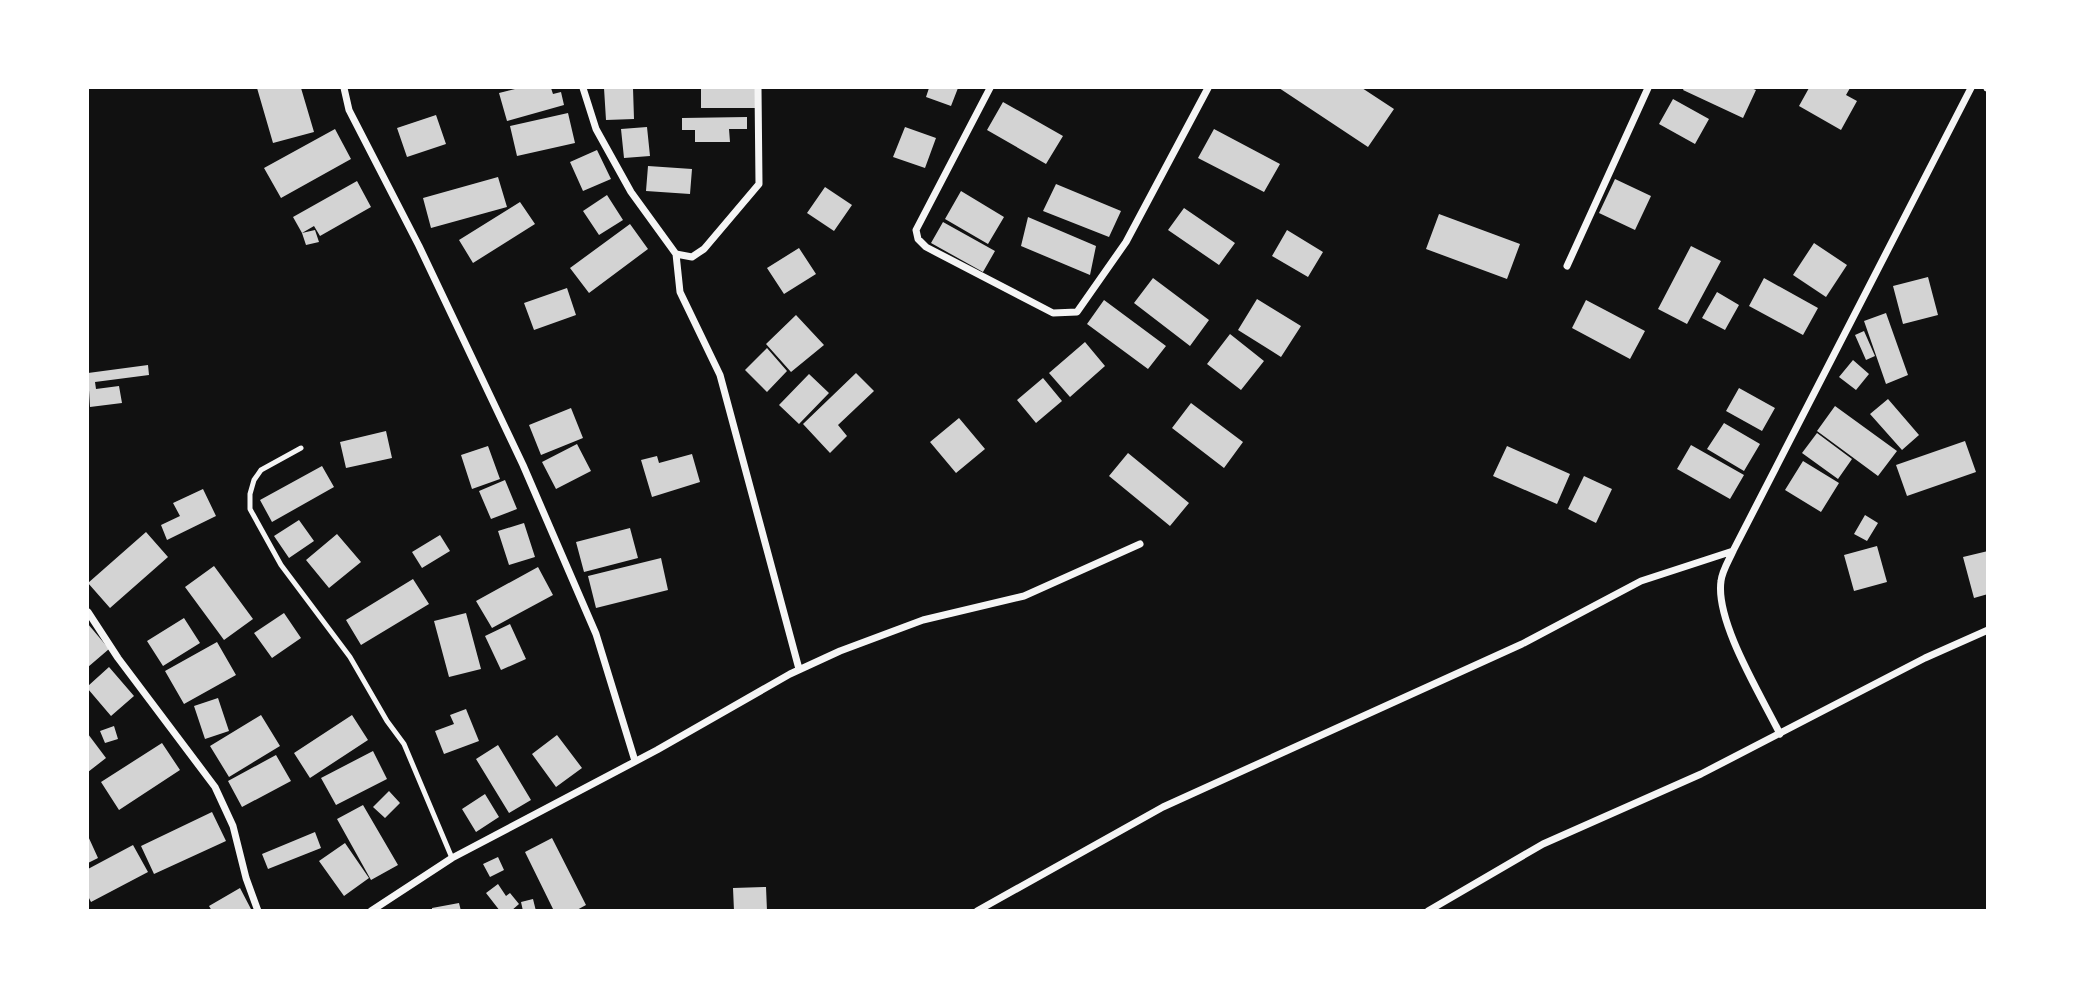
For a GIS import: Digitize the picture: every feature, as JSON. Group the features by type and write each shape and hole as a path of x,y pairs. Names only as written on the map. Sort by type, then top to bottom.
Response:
{"street":[{"path":"344,88 349,110 419,246 523,465 596,634 635,761"},
{"path":"583,88 596,129 631,192 676,254 680,292 720,375 799,669"},
{"path":"676,254 692,257 704,249 759,184 758,88"},
{"path":"990,88 916,230 918,239 926,247 1053,313 1067,313 1077,312 1126,242 1208,88"},
{"path":"1567,266 1648,88"},
{"path":"1780,734 1729,630 1722,607 1720,580 1971,88"},
{"path":"371,911 452,858 635,761 799,669 923,620 1024,596 1140,544"},
{"path":"977,911 1163,807 1522,644 1641,581 1733,551"},
{"path":"88,612 118,658 215,788 233,826 246,878 258,911"},
{"path":"1428,911 1543,844 1701,774 1925,658 1987,630"}],"lane":[{"path":"301,448 261,470 254,480 250,494 250,509 281,565 350,657 387,721 404,744 452,858"}],"building":[{"path":"257,88 301,88 314,132 273,143"},
{"path":"519,88 551,88 553,94 561,92 564,105 507,121 499,93"},
{"path":"604,88 633,88 634,119 606,120"},
{"path":"701,88 755,88 755,108 701,108"},
{"path":"929,88 958,88 951,106 926,97"},
{"path":"1279,88 1362,88 1394,109 1368,147"},
{"path":"1809,88 1850,88 1846,95 1857,101 1841,130 1799,106"},
{"path":"1683,90 1756,90 1743,118"},
{"path":"1673,99 1709,119 1695,144 1659,124"},
{"path":"1003,102 1063,136 1046,164 987,130"},
{"path":"568,113 575,143 517,156 510,126"},
{"path":"436,115 446,144 407,157 397,128"},
{"path":"747,117 747,129 729,129 730,142 695,142 695,130 682,130 682,118"},
{"path":"647,127 650,156 624,158 621,129"},
{"path":"905,127 936,138 925,168 893,157"},
{"path":"335,129 351,159 281,198 264,168"},
{"path":"1214,129 1280,164 1264,192 1198,158"},
{"path":"597,150 611,179 583,191 570,162"},
{"path":"648,166 692,169 690,194 646,191"},
{"path":"498,177 507,207 431,228 423,198"},
{"path":"1615,179 1651,196 1635,230 1599,213"},
{"path":"357,181 371,207 320,236 314,226 302,233 293,217"},
{"path":"1056,184 1121,211 1109,237 1043,211"},
{"path":"825,187 852,205 834,231 807,213"},
{"path":"961,191 1004,217 988,244 945,219"},
{"path":"607,195 623,220 599,235 583,211"},
{"path":"520,202 535,224 473,263 459,240"},
{"path":"1184,208 1235,243 1219,265 1168,230"},
{"path":"1439,214 1520,244 1507,279 1426,249"},
{"path":"1028,217 1096,246 1090,275 1021,246"},
{"path":"943,222 995,251 983,272 931,243"},
{"path":"630,224 648,249 589,293 570,268"},
{"path":"315,230 319,242 306,245 302,233"},
{"path":"1287,230 1323,252 1308,277 1272,256"},
{"path":"1814,243 1847,265 1826,297 1793,275"},
{"path":"1691,246 1721,261 1687,324 1658,309"},
{"path":"799,248 816,274 784,294 767,268"},
{"path":"1928,277 1938,315 1903,324 1893,286"},
{"path":"1153,278 1209,320 1190,346 1134,303"},
{"path":"1764,278 1818,308 1803,335 1749,306"},
{"path":"567,288 576,315 534,330 524,303"},
{"path":"1717,292 1739,305 1725,330 1702,318"},
{"path":"1257,299 1301,326 1281,357 1238,330"},
{"path":"1104,300 1166,346 1148,369 1087,324"},
{"path":"1586,300 1645,331 1630,359 1572,328"},
{"path":"1886,313 1908,375 1886,384 1864,321"},
{"path":"796,315 824,345 791,372 766,344"},
{"path":"1864,331 1875,356 1866,360 1855,335"},
{"path":"1230,334 1264,361 1241,390 1207,364"},
{"path":"1085,342 1105,366 1070,397 1049,373"},
{"path":"767,348 787,371 767,392 745,370"},
{"path":"1853,360 1869,374 1856,390 1839,377"},
{"path":"148,365 149,375 95,382 96,389 119,386 122,403 90,407 88,373"},
{"path":"856,373 874,391 838,425 847,436 830,453 803,424"},
{"path":"809,374 829,393 799,424 779,405"},
{"path":"1043,378 1062,401 1036,423 1017,400"},
{"path":"1739,388 1775,408 1762,431 1726,411"},
{"path":"1888,399 1919,435 1902,450 1870,414"},
{"path":"1191,403 1243,442 1224,468 1172,428"},
{"path":"1835,406 1897,451 1878,476 1817,431"},
{"path":"571,408 583,438 541,455 529,425"},
{"path":"959,418 985,449 956,473 930,442"},
{"path":"1724,423 1760,444 1744,471 1707,449"},
{"path":"386,431 392,458 346,468 340,442"},
{"path":"1817,433 1852,459 1838,479 1802,453"},
{"path":"1965,441 1976,472 1907,496 1896,465"},
{"path":"577,444 591,471 556,489 542,462"},
{"path":"1691,445 1744,475 1730,499 1677,469"},
{"path":"488,446 500,479 472,489 461,455"},
{"path":"1507,446 1570,474 1557,504 1493,476"},
{"path":"1128,453 1189,503 1170,526 1109,476"},
{"path":"692,454 700,482 652,497 641,460 657,456 659,463"},
{"path":"1803,461 1839,483 1821,512 1785,490"},
{"path":"322,466 334,487 272,522 260,500"},
{"path":"1584,476 1612,489 1596,523 1568,509"},
{"path":"505,480 517,509 491,519 479,491"},
{"path":"203,489 216,516 167,540 161,525 180,516 173,503"},
{"path":"1865,515 1878,523 1867,541 1854,534"},
{"path":"299,520 314,541 289,558 274,536"},
{"path":"524,523 535,557 509,565 498,531"},
{"path":"630,528 638,558 584,572 576,542"},
{"path":"146,532 168,557 110,608 88,583"},
{"path":"337,534 361,562 329,588 306,560"},
{"path":"440,535 450,551 422,568 412,552"},
{"path":"1877,546 1887,582 1854,591 1844,555"},
{"path":"1988,551 1988,594 1974,598 1963,557"},
{"path":"661,558 668,590 596,608 588,576"},
{"path":"214,566 253,619 224,640 185,587"},
{"path":"538,567 553,595 492,628 476,601"},
{"path":"413,579 429,604 361,645 346,620"},
{"path":"284,613 301,638 272,658 254,633"},
{"path":"466,613 481,669 449,677 434,621"},
{"path":"184,618 200,643 163,666 147,641"},
{"path":"88,624 109,649 88,667"},
{"path":"510,624 526,659 501,670 485,636"},
{"path":"217,642 236,675 184,704 165,671"},
{"path":"109,667 134,696 111,716 88,689"},
{"path":"218,698 229,731 205,739 194,706"},
{"path":"466,709 479,741 444,754 435,731 454,724 450,715"},
{"path":"261,715 280,746 229,777 210,746"},
{"path":"352,715 368,740 310,778 294,753"},
{"path":"114,726 118,739 105,743 100,731"},
{"path":"88,734 106,758 88,772"},
{"path":"557,735 582,768 556,787 532,754"},
{"path":"162,743 180,770 119,810 101,782"},
{"path":"498,745 531,800 509,813 476,759"},
{"path":"373,751 387,779 336,805 321,778"},
{"path":"276,755 291,781 242,807 228,781"},
{"path":"389,791 400,803 385,818 373,807"},
{"path":"485,794 499,817 476,832 462,809"},
{"path":"363,805 398,865 371,880 337,819"},
{"path":"212,812 226,841 154,874 141,846"},
{"path":"315,832 321,848 268,869 262,854"},
{"path":"88,836 98,858 88,863"},
{"path":"552,838 586,905 575,911 554,911 525,852"},
{"path":"345,843 369,878 344,896 319,861"},
{"path":"133,845 148,872 91,902 88,896 88,869"},
{"path":"498,857 504,870 490,877 483,864"},
{"path":"498,884 506,896 510,893 519,904 511,911 500,911 486,893"},
{"path":"766,887 767,911 734,911 733,888"},
{"path":"240,888 252,911 212,911 209,906"},
{"path":"533,899 536,911 523,911 521,902"},
{"path":"459,903 461,911 432,911 432,908"}]}
